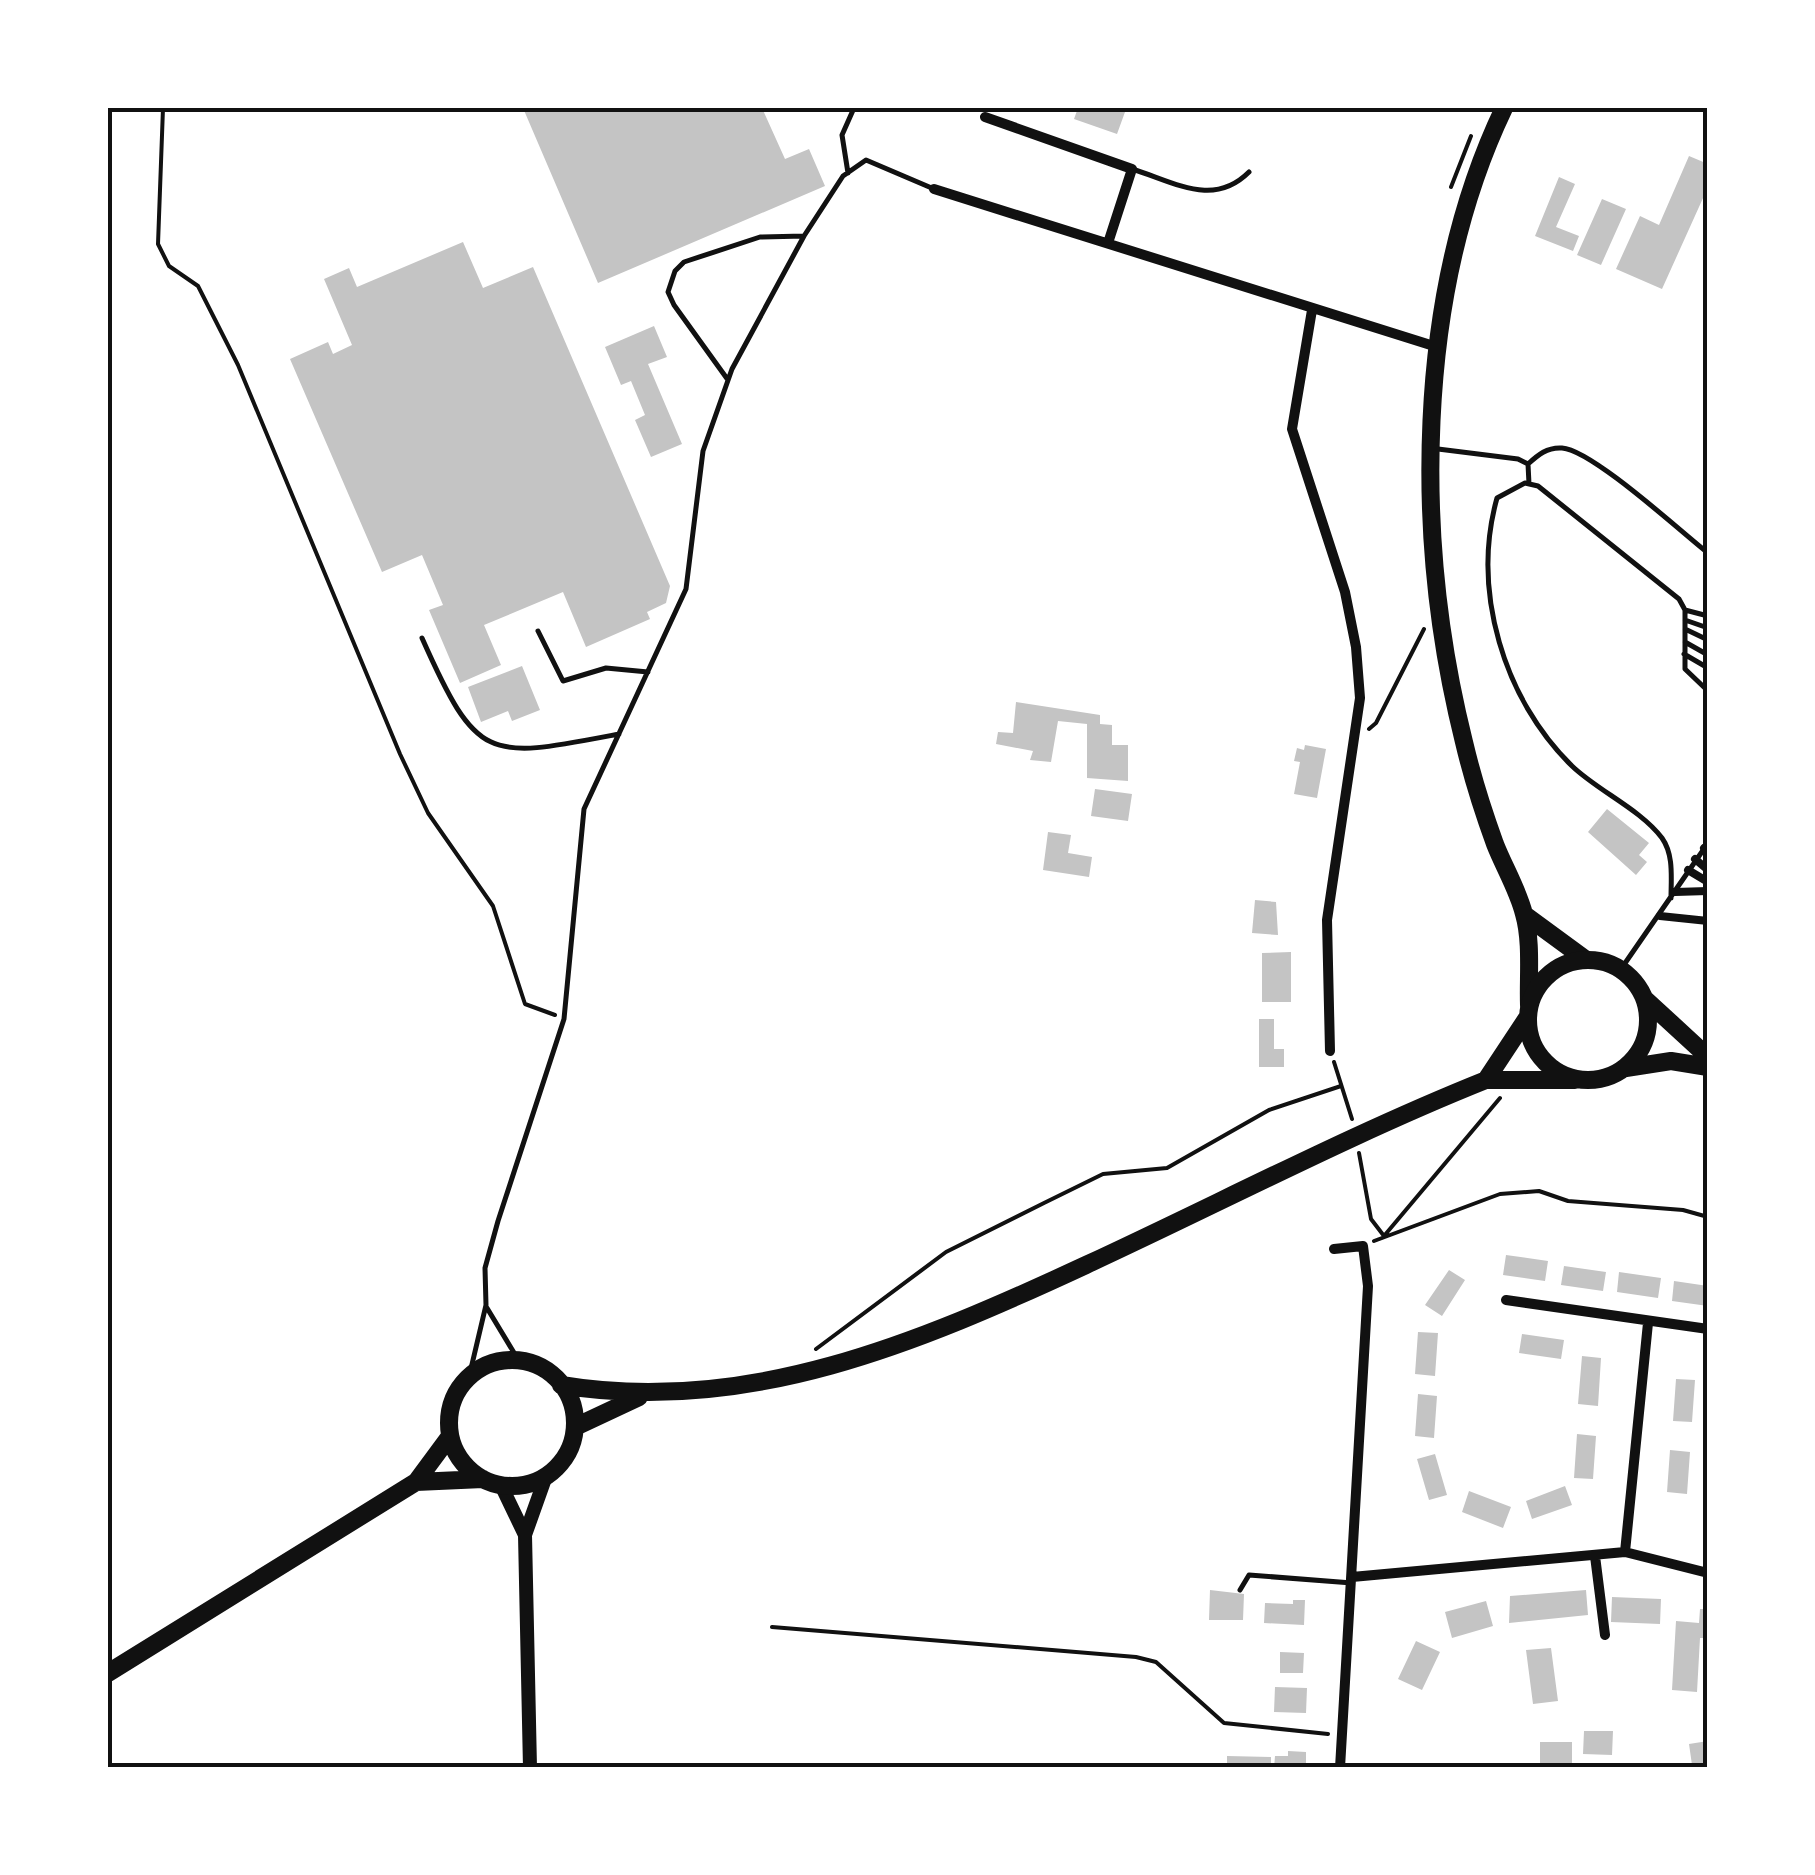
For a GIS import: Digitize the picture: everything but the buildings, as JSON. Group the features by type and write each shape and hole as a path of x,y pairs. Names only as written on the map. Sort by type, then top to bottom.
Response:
{"main road":[{"path":"1504,108 1489,139 1454,260 1437,348 1430,448 1441,611 1468,757 1495,844 1525,916 1529,1034 1545,1064 1575,1080"},
{"path":"1525,916 1586,960 1621,969 1645,999 1708,1057"},
{"path":"1486,1080 1544,978 1556,968 1586,960"},
{"path":"1626,1068 1646,1036 1645,999"},
{"path":"561,1384 644,1395 698,1393 773,1382 892,1347 980,1314 1486,1080 1602,1080 1626,1068 1670,1062 1708,1067"},
{"path":"108,1673 416,1482 450,1436 452,1404 469,1376 501,1361 519,1361 535,1364 561,1384 574,1412 574,1427 566,1455 546,1476 517,1486 492,1482 416,1482"},
{"path":"574,1427 644,1395"},
{"path":"450,1436 468,1468 492,1482"}],"street":[{"path":"985,117 1132,169 1108,243"},
{"path":"934,189 1437,348"},
{"path":"1312,310 1292,429 1345,592 1356,646 1360,698 1327,920 1330,1050"},
{"path":"1695,860 1708,870"},
{"path":"1688,870 1708,882"},
{"path":"1673,895 1708,891"},
{"path":"1660,916 1708,921"},
{"path":"1334,1250 1363,1246 1368,1286 1340,1768"},
{"path":"1506,1300 1708,1329"},
{"path":"1626,1552 1648,1323"},
{"path":"530,1768 525,1536 546,1476"},
{"path":"492,1482 525,1536"},
{"path":"1352,1580 1626,1552 1708,1573"},
{"path":"1595,1556 1605,1635"}],"lane":[{"path":"848,173 842,135 854,108"},
{"path":"469,1376 486,1305 485,1268 564,1019 584,809 686,589 703,452 728,380 804,236 848,173 866,160 934,189"},
{"path":"1132,169 1211,193 1233,187 1248,172"},
{"path":"728,380 674,305 668,292 675,270 684,262 760,236 804,236"},
{"path":"1430,448 1528,464"},
{"path":"1528,464 1541,452 1567,448 1592,462 1708,553"},
{"path":"1528,464 1529,484"},
{"path":"1529,484 1668,589 1685,610 1708,616"},
{"path":"1529,484 1508,489 1496,498 1494,508 1490,576 1508,674 1534,725 1574,768 1662,838 1671,860 1673,895"},
{"path":"1685,610 1685,669 1708,691"},
{"path":"1685,620 1708,628"},
{"path":"1685,629 1708,640"},
{"path":"538,631 562,682 606,668 648,672"},
{"path":"422,638 457,714 486,740 532,750 619,734"},
{"path":"1685,642 1708,654"},
{"path":"1684,654 1708,668"},
{"path":"1621,969 1706,848"},
{"path":"486,1305 519,1361"},
{"path":"1240,1590 1248,1575 1352,1580"}],"path":[{"path":"163,108 158,244 169,266 198,286 238,365 400,754 428,814 493,906 525,1004 564,1019"},
{"path":"1353,740 1376,723 1427,622 1441,611"},
{"path":"1330,1050 1347,1094"},
{"path":"1384,1236 1498,1098 1519,1090 1519,1078"},
{"path":"805,1358 946,1252 1102,1174 1166,1168 1269,1110 1342,1086"},
{"path":"1366,1188 1371,1219 1384,1236"},
{"path":"1363,1246 1500,1194 1539,1192 1568,1201 1683,1210 1708,1217"},
{"path":"772,1627 1136,1656 1156,1662 1224,1723 1343,1736"}]}
